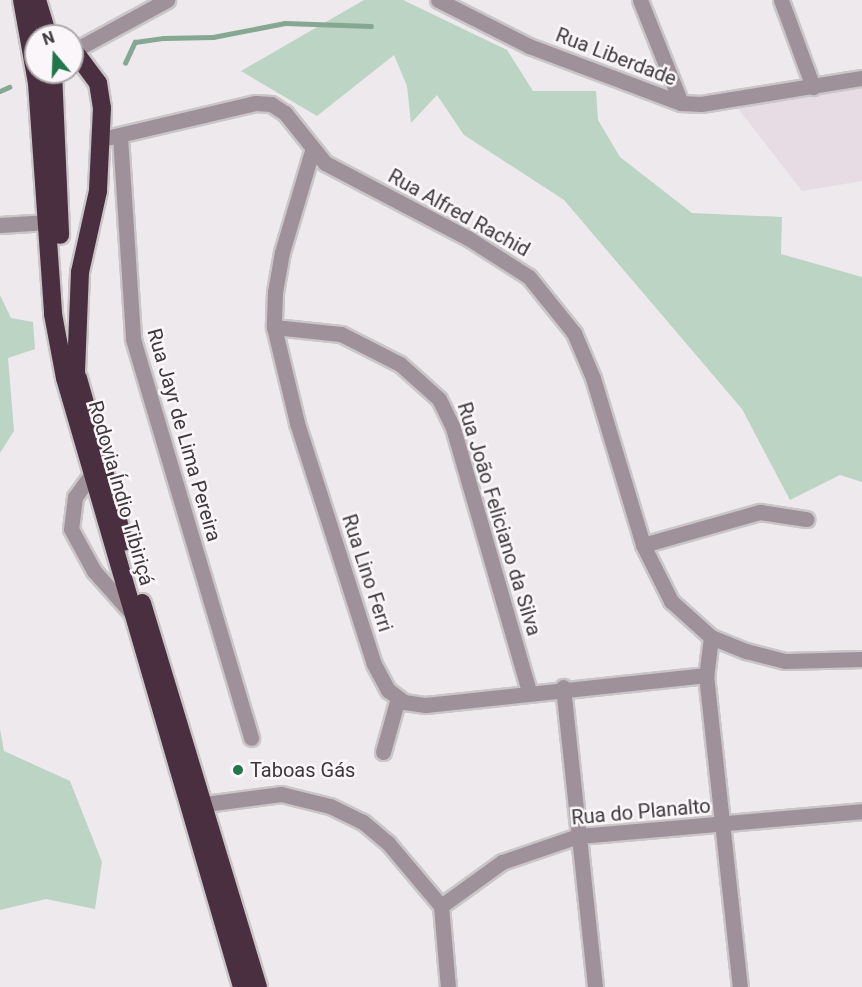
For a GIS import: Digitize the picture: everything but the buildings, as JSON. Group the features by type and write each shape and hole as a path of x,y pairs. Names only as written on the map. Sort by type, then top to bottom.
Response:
{"highway":[{"name":"Rodovia Índio Tibiriçá","path":"22,0 37,83 58,341 91,475 242,987"},
{"path":"37,0 45,24"},
{"path":"76,372 80,272 111,138 98,82 84,64"},
{"name":"Rodovia Índio Tibiriçá","path":"54,84 60,157 60,268 76,372 258,987"}],"street":[{"path":"84,43 167,0"},
{"name":"Rua Liberdade","path":"438,0 529,46 681,103 813,87 862,78"},
{"path":"640,0 681,103"},
{"path":"781,0 813,87"},
{"name":"Rua Alfred Rachid","path":"111,138 256,103 272,104 285,112 312,151 347,176 468,238 529,277 556,305 593,378 643,544 671,601 711,637"},
{"name":"Rua Jayr de Lima Pereira","path":"111,138 133,339 251,738"},
{"name":"Rua Lino Ferri","path":"312,151 282,252 274,292 274,327 282,370 374,664 388,690 398,698"},
{"path":"0,225 48,222"},
{"name":"Rua João Feliciano da Silva","path":"274,327 341,334 400,364 439,399 453,428 529,692"},
{"path":"91,475 75,497 71,528 94,572 133,615"},
{"path":"643,544 760,513 806,519"},
{"path":"740,987 706,675 711,637 785,661 862,658"},
{"path":"383,752 398,698 426,705 563,687 706,675"},
{"path":"563,687 595,987"},
{"path":"205,804 281,794 330,806 363,822 388,843 441,906 448,987"},
{"name":"Rua do Planalto","path":"441,906 502,861 578,836 721,826 862,811"}],"shaded area":[{"path":"862,88 862,181 802,191 737,107"}],"green space":[{"path":"364,0 403,0 507,50 533,91 596,91 598,120 620,157 692,213 782,217 781,254 862,277 862,482 840,475 790,500 742,409 564,200 464,135 437,95 411,123 407,86 394,55 317,116 241,71"},
{"path":"0,295 11,318 33,322 35,349 8,358 14,431 0,453"},
{"path":"0,729 4,751 70,781 102,862 95,909 46,899 0,910"}],"waterway":[{"path":"125,63 135,42 164,38 213,37 285,23 371,26"},
{"path":"0,91 9,87"}],"place":[{"name":"Taboas Gás","path":"238,770"}]}
